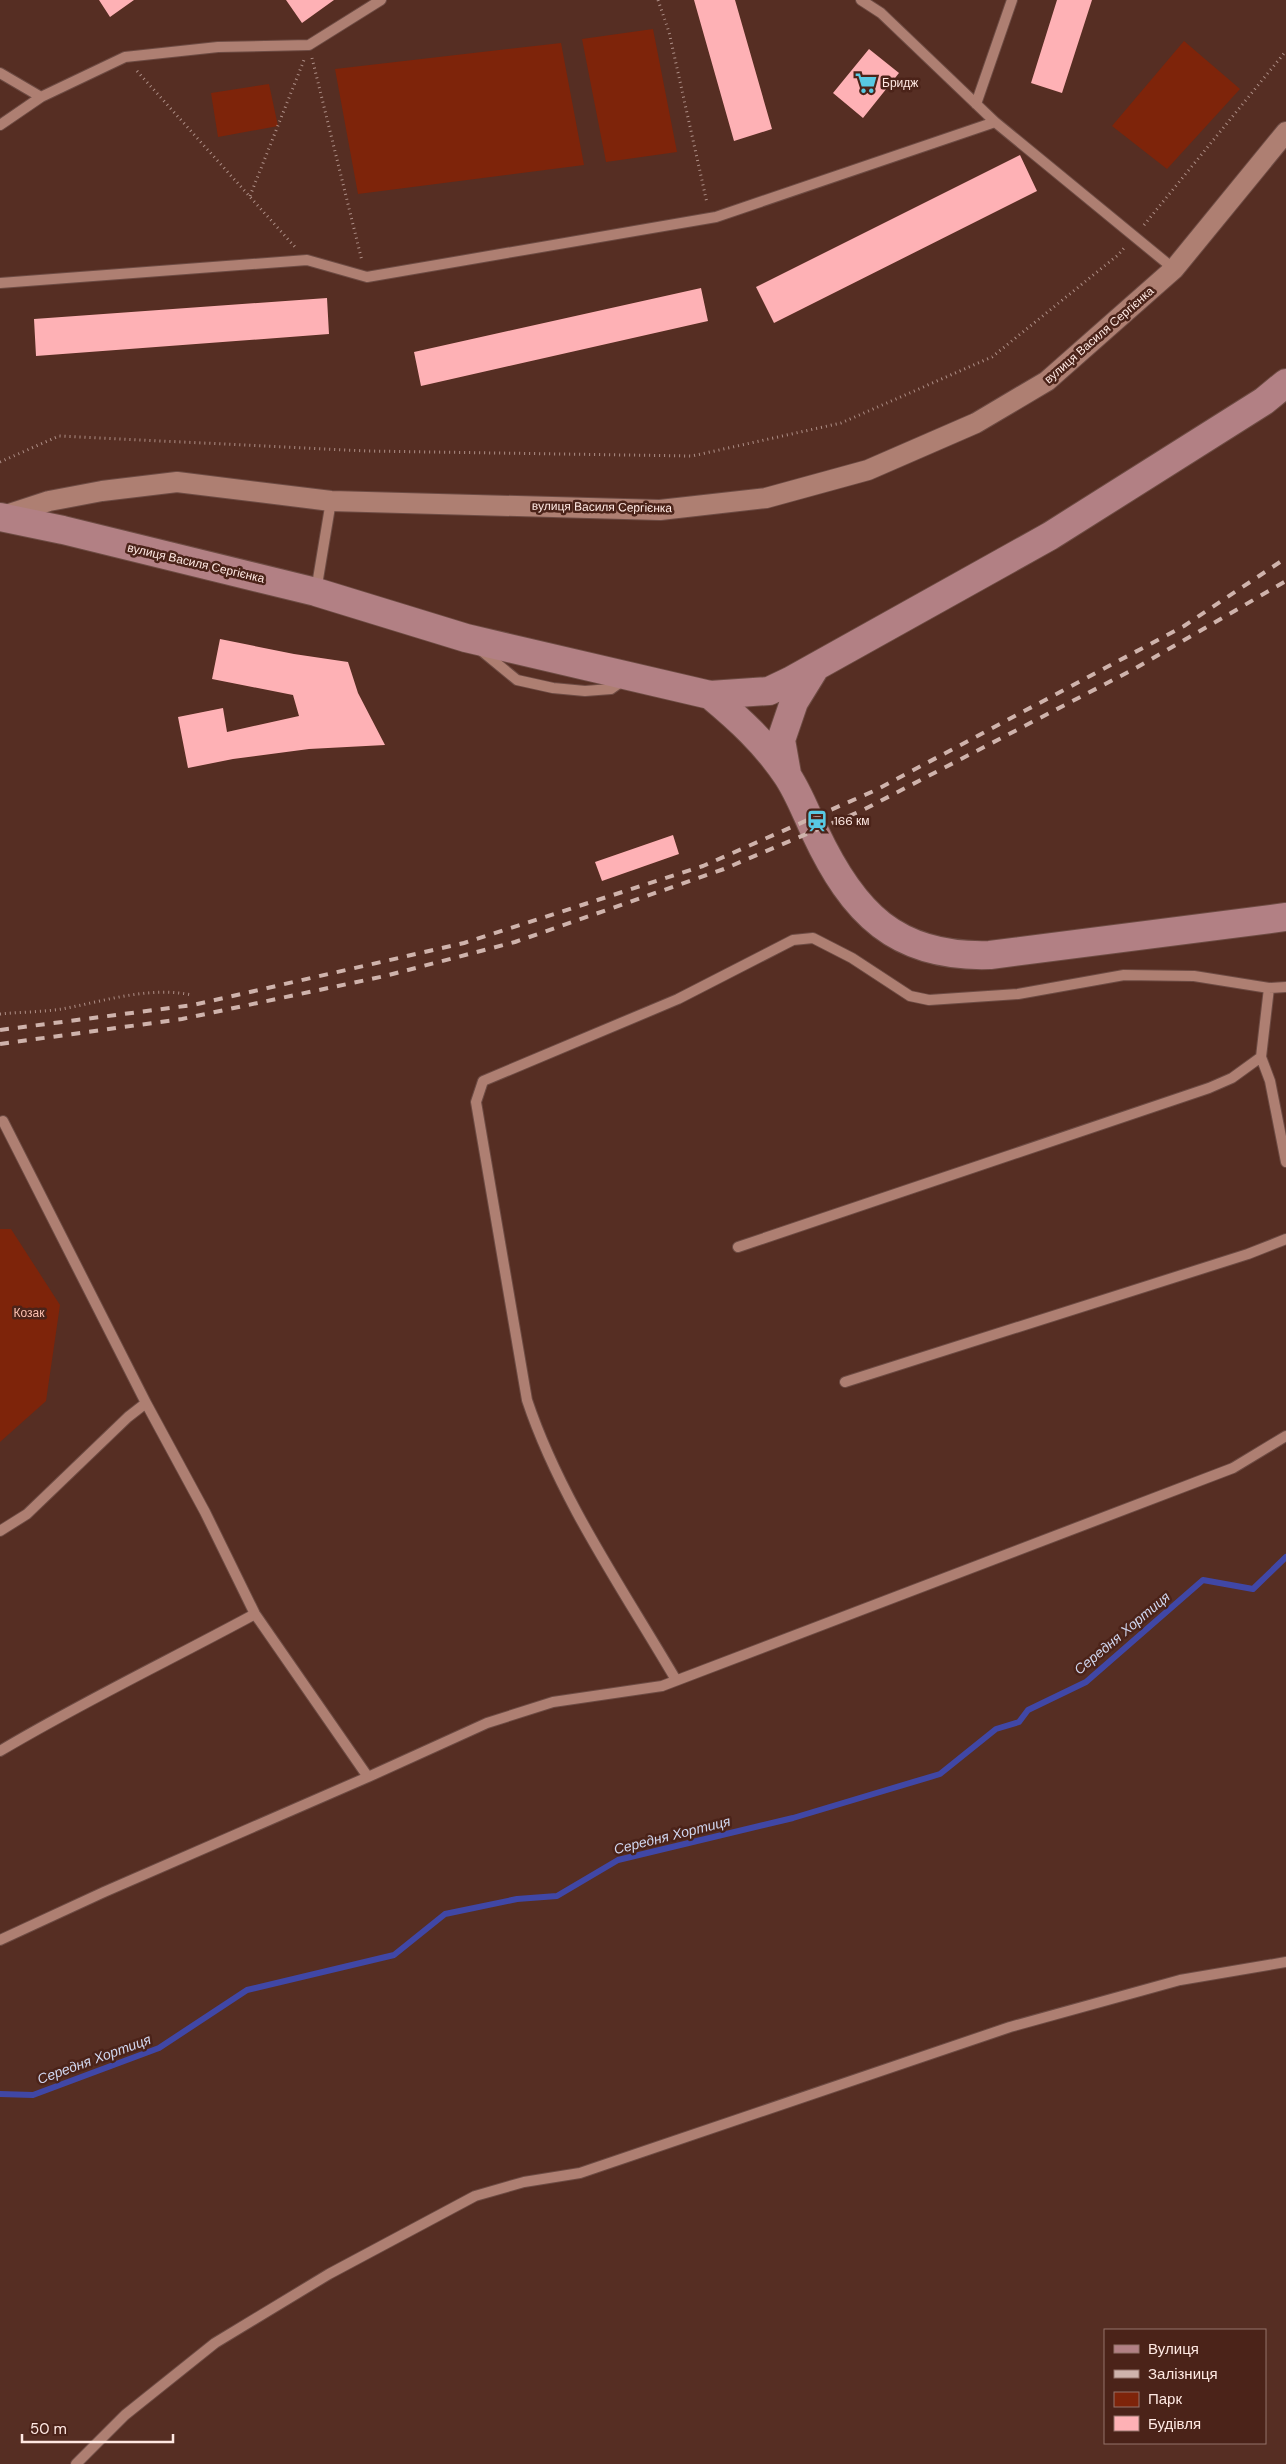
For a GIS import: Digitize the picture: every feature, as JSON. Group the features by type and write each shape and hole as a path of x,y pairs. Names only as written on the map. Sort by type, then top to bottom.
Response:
{"main road":[{"path":"710,696 769,691 815,667 1050,536 1264,401 1286,384"},
{"name":"вулиця Василя Сергієнка","path":"0,517 63,530 316,592 466,638 710,696"},
{"path":"787,775 781,740 794,702 815,667"},
{"path":"710,696 749,728 787,775 826,854 864,911 902,939 940,952 966,956 990,955 1286,917"}],"street":[{"name":"вулиця Василя Сергієнка","path":"0,517 49,501 102,491 177,482 331,501 660,510 766,498 868,470 976,423 1047,381 1174,269 1286,132"}],"lane":[{"path":"0,125 41,97 125,57 218,47 309,45 381,0"},
{"path":"861,0 881,14 995,122 1174,269"},
{"path":"976,104 1012,0"},
{"path":"0,73 41,97"},
{"path":"0,283 307,260 366,277 710,218 995,122"},
{"path":"316,592 331,501"},
{"path":"676,1680 572,1504 540,1438 527,1400 476,1102 483,1081 678,999 793,940 812,938 852,958 910,996 929,1000 1018,994 1124,975 1194,976 1269,988 1286,987"},
{"path":"1269,988 1260,1057 1270,1081 1286,1162"},
{"path":"738,1247 1209,1088 1232,1078 1260,1057"},
{"path":"3,1120 255,1614 368,1777"},
{"path":"845,1382 1248,1254 1286,1239"},
{"path":"0,1531 27,1514 128,1416 146,1403"},
{"path":"0,1940 113,1888 487,1723 553,1702 662,1686 1233,1468 1286,1436"},
{"path":"0,1751 70,1710 255,1614"},
{"path":"76,2464 125,2415 215,2343 329,2274 475,2196 524,2182 580,2173 1010,2026 1180,1980 1286,1962"}],"path":[{"path":"658,0 669,32 710,218"},
{"path":"250,196 309,45"},
{"path":"309,45 366,277"},
{"path":"0,462 59,436 367,451 692,456 841,423 992,357 1118,255 1286,51"},
{"path":"125,57 307,260"},
{"path":"0,1014 59,1009 140,993 176,991 192,995"}],"green space":[{"path":"653,29 677,152 606,162 582,39"},
{"path":"1184,41 1240,89 1167,169 1112,126"},
{"path":"561,43 584,165 358,194 335,69"},
{"path":"269,84 278,126 218,137 211,93"},
{"name":"Козак","path":"0,1229 11,1229 60,1305 46,1401 0,1442"}],"building":[{"path":"99,0 134,0 110,17"},
{"path":"286,0 334,0 302,23"},
{"path":"694,0 735,0 772,129 734,141"},
{"path":"1057,0 1092,0 1062,93 1031,83"},
{"name":"Бридж","path":"869,49 899,73 863,118 833,93"},
{"path":"1020,155 1037,191 774,323 756,287"},
{"path":"701,288 708,321 421,386 414,352"},
{"path":"327,298 329,334 36,356 34,319"},
{"path":"220,639 294,654 348,662 358,693 385,745 309,749 233,759 188,768 178,717 223,708 227,732 299,716 293,695 212,679"},
{"path":"673,835 679,854 602,881 595,862"}],"waterway":[{"name":"Середня Хортиця","path":"0,2094 33,2095 159,2048 247,1990 394,1955 445,1914 517,1899 557,1896 618,1860 793,1818 940,1774 996,1729 1019,1722 1028,1710 1086,1682 1203,1580 1253,1589 1286,1557"}],"railway":[{"path":"0,1030 193,1005 464,943 703,866 876,790 1184,626 1286,558"},
{"path":"0,1044 182,1019 385,976 515,942 724,869 863,810 1136,668 1286,581"}],"place":[{"name":"Бридж","path":"866,83"},
{"name":"166 км","path":"817,821"}]}
